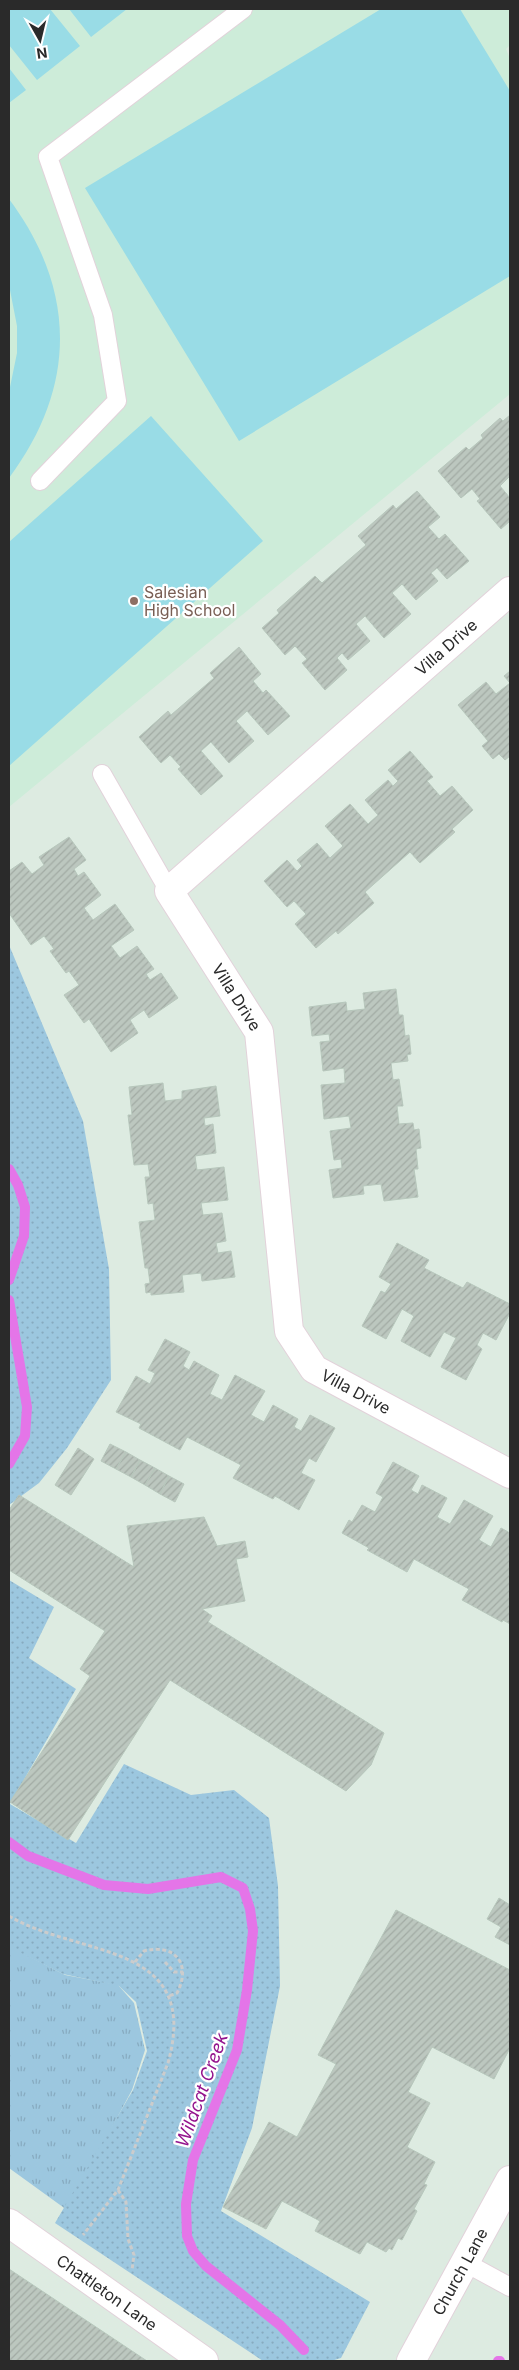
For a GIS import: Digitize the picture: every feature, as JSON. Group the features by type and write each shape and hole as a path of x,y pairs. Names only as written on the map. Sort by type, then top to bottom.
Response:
{"street":[{"name":"Villa Drive","path":"510,591 169,891 259,1032 289,1331 314,1369 510,1474"},
{"name":"Church Lane","path":"411,2361 510,2180"},
{"name":"Chattleton Lane","path":"9,2223 204,2361"}],"lane":[{"path":"40,480 117,401 103,315 48,158 244,9"},
{"path":"102,774 169,891"},
{"path":"464,2262 510,2287"}],"path":[{"path":"9,1916 24,1925 143,1966 158,1980 169,1996 174,2016 174,2042 168,2063 118,2190 83,2235"},
{"path":"135,1962 144,1950 157,1948 169,1951 179,1957 183,1972 183,1982 178,1993 169,1996"},
{"path":"165,1962 174,1972 183,1972"},
{"path":"118,2190 126,2202 128,2239 134,2255 132,2270"}],"shaded area":[{"name":"Salesian High School","path":"9,9 510,9 510,45 506,49 510,59 510,394 9,807"},
{"path":"9,9 50,9 80,46 37,80 9,45"},
{"path":"69,9 127,9 91,37"},
{"path":"381,9 460,9 510,91 510,276 239,441 85,188"},
{"path":"9,68 26,90 9,103"},
{"path":"9,199 31,233 47,268 57,303 60,338 57,374 47,409 31,444 9,478 9,392 17,353 17,326 9,285"},
{"path":"151,416 263,541 9,766 9,542"}],"green space":[{"path":"9,945 83,1121 109,1269 111,1380 67,1448 39,1483 9,1505"},
{"path":"9,1580 54,1607 29,1658 76,1689 10,1804 76,1843 124,1764 191,1795 234,1790 269,1818 278,1886 280,1986 252,2128 221,2211 370,2302 341,2358 331,2361 263,2361 55,2223 133,2090 147,2051 136,2002 119,1986 63,1974 9,1947"},
{"path":"9,1946 65,1975 118,1985 134,2003 145,2050 132,2090 67,2210 9,2168"}],"building":[{"path":"510,415 510,476 500,486 510,498 510,521 501,529 477,501 480,499 472,489 461,498 438,471 466,447 469,450 483,438 481,435 500,418 503,421"},
{"path":"417,491 440,517 428,527 439,539 445,534 469,561 447,579 437,568 431,573 438,581 416,600 402,584 392,593 411,614 384,638 365,616 356,624 370,641 348,660 342,653 337,658 347,670 325,690 302,663 307,659 295,646 285,655 262,628 279,613 277,610 315,576 322,583 366,545 358,536 393,505 396,509"},
{"path":"239,647 261,674 253,681 263,693 266,690 290,716 268,735 247,711 236,721 254,741 229,763 211,742 201,751 223,776 201,795 178,769 181,767 170,755 161,763 139,737 168,711 171,715 214,678 210,673"},
{"path":"510,671 510,683 504,676"},
{"path":"486,682 496,694 510,683 510,756 505,760 499,754 493,759 482,746 488,741 458,705"},
{"path":"410,751 433,777 427,781 440,796 452,786 473,810 452,829 455,832 420,863 410,852 365,892 374,903 338,934 336,931 316,948 295,924 306,914 294,901 287,907 264,881 287,860 297,871 302,866 297,860 317,843 330,858 343,846 325,826 350,804 368,824 378,815 365,800 388,780 393,786 398,781 388,770"},
{"path":"69,837 86,860 74,869 78,876 84,872 101,895 84,908 93,920 115,904 134,930 111,946 120,958 137,946 154,969 146,974 150,980 161,973 178,998 149,1018 144,1010 130,1020 138,1033 111,1052 89,1019 84,1023 64,995 79,985 69,971 66,973 50,951 54,949 44,936 31,945 9,913 9,871 22,862 32,874 44,865 39,857"},
{"path":"396,989 399,1015 403,1015 405,1036 409,1035 411,1054 407,1055 408,1061 391,1063 393,1080 399,1079 403,1106 397,1106 399,1124 413,1123 414,1130 419,1129 421,1148 416,1149 418,1169 414,1169 418,1197 384,1201 381,1184 363,1186 364,1194 333,1198 329,1170 342,1168 341,1159 334,1160 330,1131 351,1128 349,1116 324,1119 321,1085 345,1083 344,1068 323,1071 320,1042 330,1041 329,1034 312,1036 309,1007 346,1002 347,1011 365,1009 363,993"},
{"path":"163,1083 165,1101 182,1099 182,1091 216,1086 220,1116 204,1118 205,1126 213,1124 216,1153 195,1156 197,1170 224,1167 228,1200 201,1203 203,1215 222,1213 226,1241 216,1243 218,1253 231,1251 235,1277 202,1281 201,1273 182,1275 184,1292 151,1295 151,1292 146,1293 145,1284 150,1283 148,1268 145,1268 139,1222 155,1220 153,1203 148,1204 145,1177 150,1177 148,1164 134,1165 128,1115 132,1115 129,1087"},
{"path":"397,1243 429,1260 424,1268 463,1288 467,1282 510,1304 510,1313 496,1340 483,1333 477,1345 482,1349 466,1380 441,1367 456,1338 444,1332 430,1357 401,1341 414,1316 402,1309 386,1339 362,1326 381,1291 385,1293 391,1284 379,1277"},
{"path":"165,1339 190,1352 183,1366 189,1370 194,1361 219,1375 210,1394 222,1400 235,1375 265,1391 251,1415 264,1422 273,1405 298,1419 294,1427 301,1431 310,1415 335,1428 316,1462 309,1458 301,1473 315,1480 299,1510 275,1496 273,1499 233,1478 241,1465 187,1437 180,1450 139,1428 141,1424 116,1412 136,1376 150,1384 155,1373 148,1370"},
{"path":"110,1444 126,1452 116,1469 101,1461"},
{"path":"78,1448 94,1459 71,1495 55,1485"},
{"path":"126,1452 140,1460 131,1477 116,1469"},
{"path":"140,1460 155,1468 145,1485 131,1477"},
{"path":"393,1462 419,1476 411,1490 418,1494 422,1485 447,1498 437,1517 450,1524 464,1500 493,1516 479,1540 491,1547 501,1528 510,1533 510,1624 503,1620 502,1622 462,1600 469,1589 414,1559 407,1572 367,1550 369,1548 342,1533 349,1520 352,1522 362,1505 375,1512 383,1497 376,1493"},
{"path":"155,1468 169,1476 160,1494 145,1485"},
{"path":"169,1476 184,1484 175,1502 160,1494"},
{"path":"19,1495 134,1567 127,1526 204,1517 217,1546 245,1541 248,1557 236,1559 245,1601 202,1609 212,1616 208,1622 384,1733 371,1765 346,1791 170,1680 68,1840 10,1802 90,1676 80,1669 105,1631 9,1570 9,1510"},
{"path":"499,1898 510,1905 510,1945 495,1937 501,1927 487,1919"},
{"path":"396,1910 510,1970 510,2048 494,2079 432,2047 408,2092 430,2103 407,2147 435,2162 424,2184 427,2185 414,2209 417,2211 402,2240 398,2238 392,2250 389,2248 386,2252 367,2242 360,2254 315,2231 320,2221 282,2201 266,2229 223,2207 269,2122 297,2137 336,2064 318,2055"},
{"path":"9,2269 147,2361 9,2361"}],"waterway":[{"name":"Wildcat Creek","path":"9,1169 18,1185 25,1207 24,1236 9,1280"},
{"name":"Wildcat Creek","path":"9,1300 27,1407 25,1436 9,1464"},
{"name":"Wildcat Creek","path":"9,1842 28,1856 104,1885 148,1889 221,1877 243,1888 250,1909 253,1931 247,1990 237,2050 193,2160 186,2204 187,2236 193,2251 206,2266 280,2325 304,2350"}],"place":[{"name":"Salesian High School","path":"134,601"}]}
